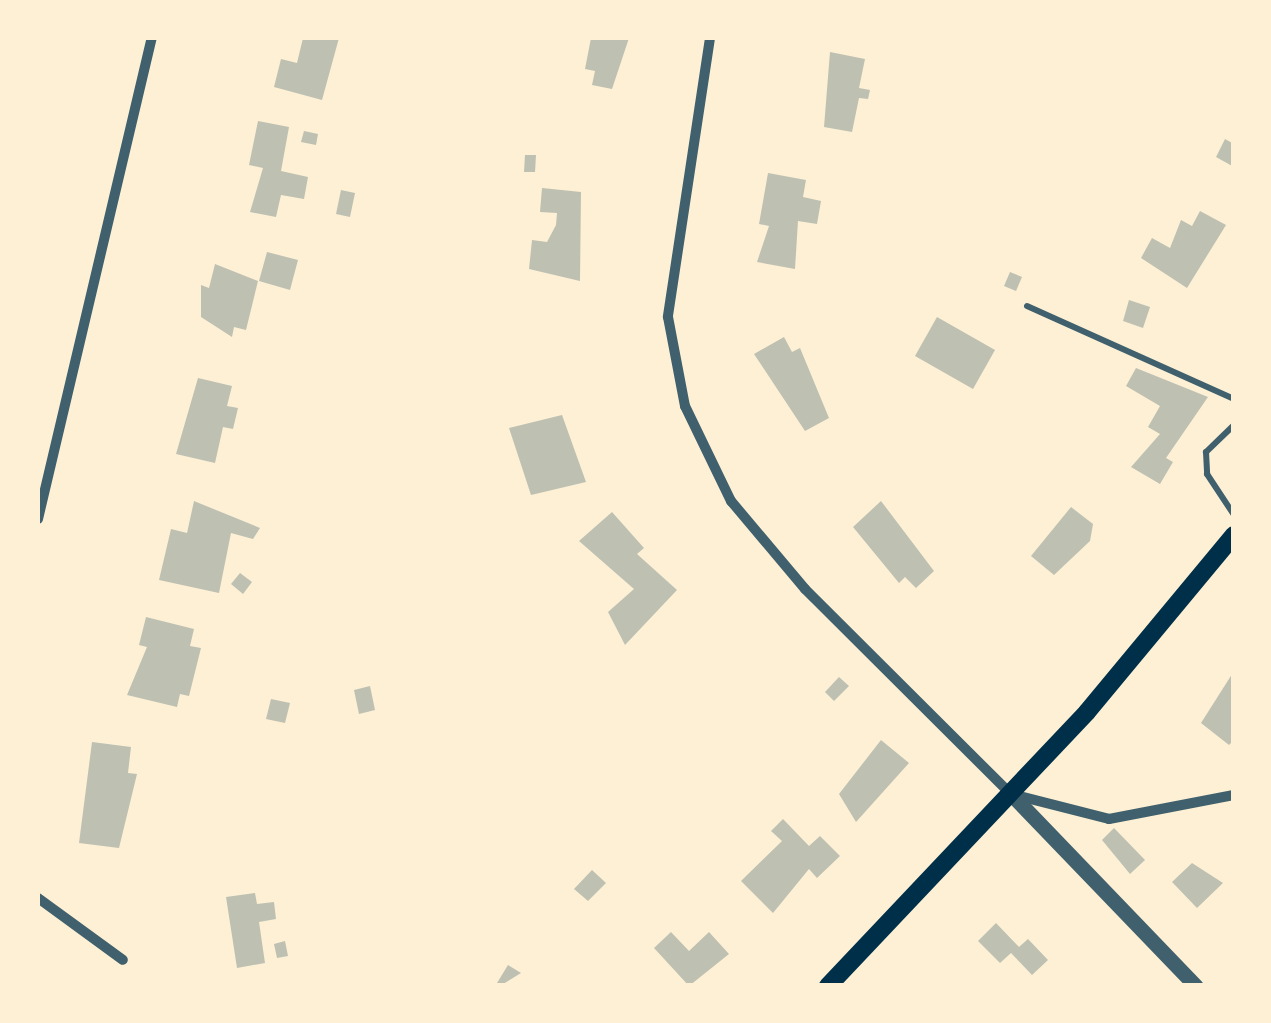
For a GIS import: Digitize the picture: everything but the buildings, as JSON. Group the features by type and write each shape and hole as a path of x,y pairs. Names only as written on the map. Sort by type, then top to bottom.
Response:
{"main road":[{"path":"828,986 1011,794 1234,535"}],"street":[{"path":"38,519 152,38"},
{"path":"710,38 669,298 686,406 731,501 805,589 1196,986"},
{"path":"1011,794 1109,818 1234,795"},
{"path":"38,898 123,960"}],"lane":[{"path":"1027,306 1234,399"},
{"path":"1234,425 1206,452 1207,474 1234,515"}]}
